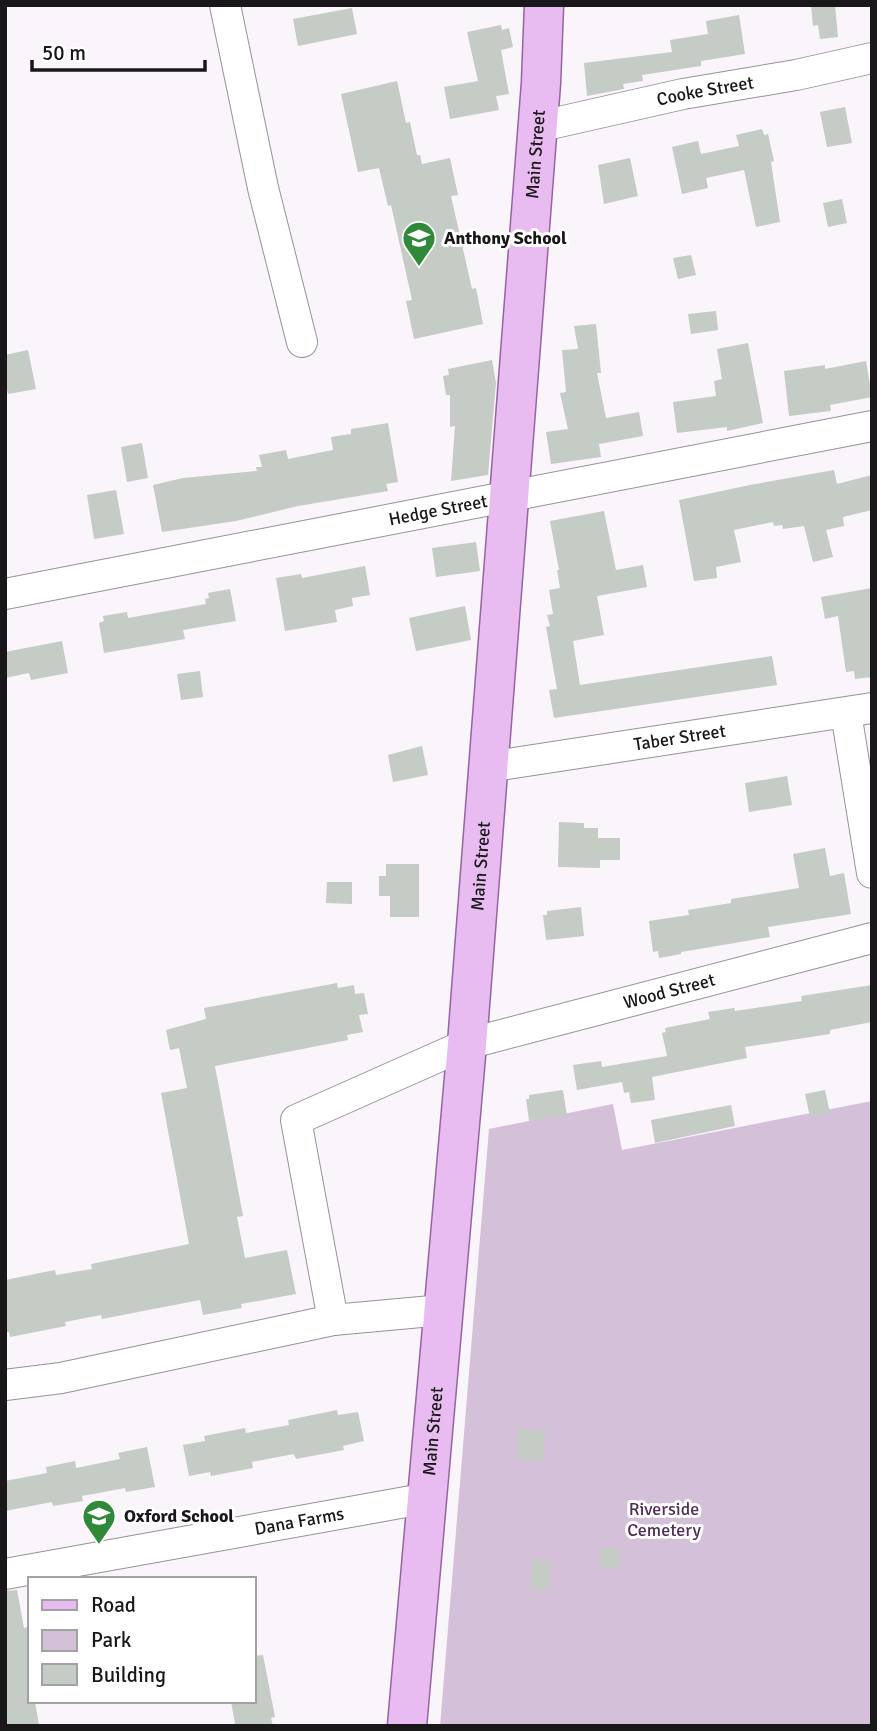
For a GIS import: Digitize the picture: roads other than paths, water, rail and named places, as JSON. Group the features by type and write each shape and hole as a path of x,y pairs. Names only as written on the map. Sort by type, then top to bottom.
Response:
{"main road":[{"name":"Main Street","path":"407,1726 467,1044 543,59 544,5"}],"street":[{"path":"225,5 263,188 302,342"},
{"name":"Cooke Street","path":"537,127 683,94 796,75 872,58"},
{"name":"Hedge Street","path":"5,594 872,426"},
{"path":"859,710 872,873"},
{"name":"Taber Street","path":"488,767 859,710"},
{"name":"Wood Street","path":"333,1320 296,1120 467,1044 872,938"},
{"path":"5,1385 61,1378 333,1320 443,1310"},
{"name":"Dana Farms","path":"5,1574 428,1498"}],"place":[{"name":"Anthony School","path":"419,268"},
{"name":"Oxford School","path":"99,1546"}],"park label":[{"name":"Riverside Cemetery","path":"664,1519"}]}
